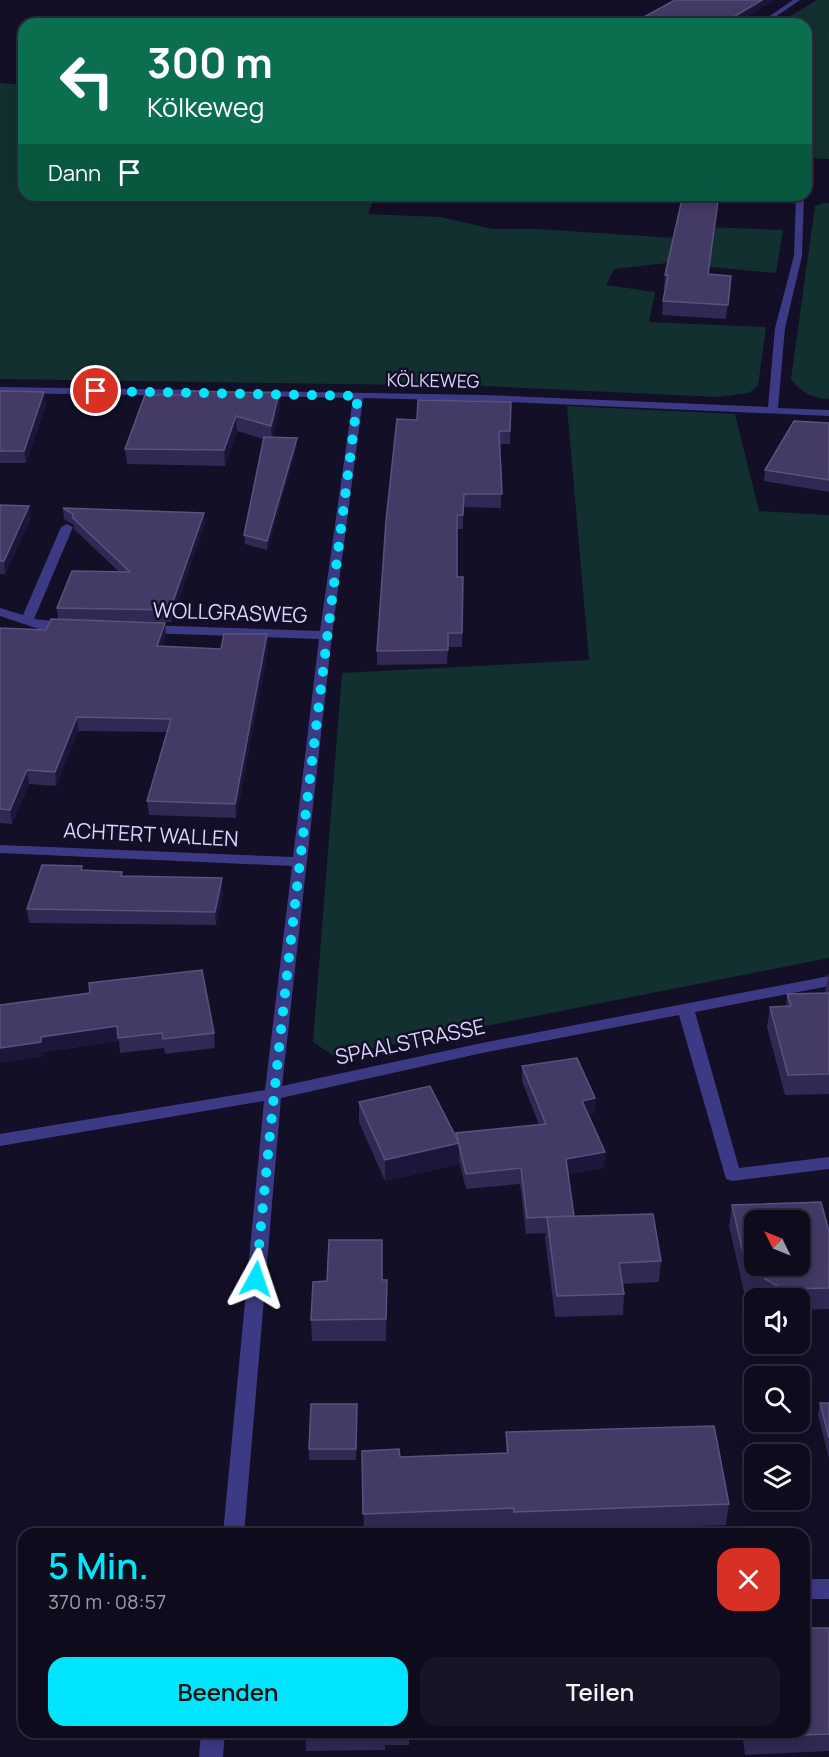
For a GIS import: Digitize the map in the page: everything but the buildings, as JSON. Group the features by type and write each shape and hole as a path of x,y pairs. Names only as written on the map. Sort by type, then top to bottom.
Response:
{"street":[{"path":"770,18 797,0"},
{"path":"773,411 780,328 798,256 800,201"},
{"path":"0,390 216,393"},
{"name":"KÖLKEWEG","path":"252,393 484,398 829,413"},
{"path":"234,1528 273,1094 326,635 358,396"},
{"path":"27,620 67,527"},
{"path":"0,612 39,625 75,626"},
{"name":"WOLLGRASWEG","path":"135,628 326,635"},
{"name":"ACHTERT WALLEN","path":"0,849 301,862"},
{"name":"SPAALSTRASSE","path":"0,1140 273,1094 482,1048 829,981"},
{"path":"685,1007 732,1175 829,1162"},
{"path":"810,1589 829,1588"},
{"path":"211,1757 213,1738"}],"green space":[{"path":"817,0 829,0 829,159 812,158 812,18 787,18"},
{"path":"0,83 18,84 18,201 373,201 368,214 441,217 492,229 537,229 675,238 680,226 783,230 776,273 667,263 614,269 606,285 655,292 649,322 766,327 758,386 749,393 718,397 483,386 0,379"},
{"path":"829,203 829,399 808,394 791,379 815,206"},
{"path":"567,406 735,414 759,511 829,515 829,958 334,1056 313,1042 342,673 589,660"}],"route":[{"path":"96,391 358,396 326,635 273,1094 256,1279"}]}
